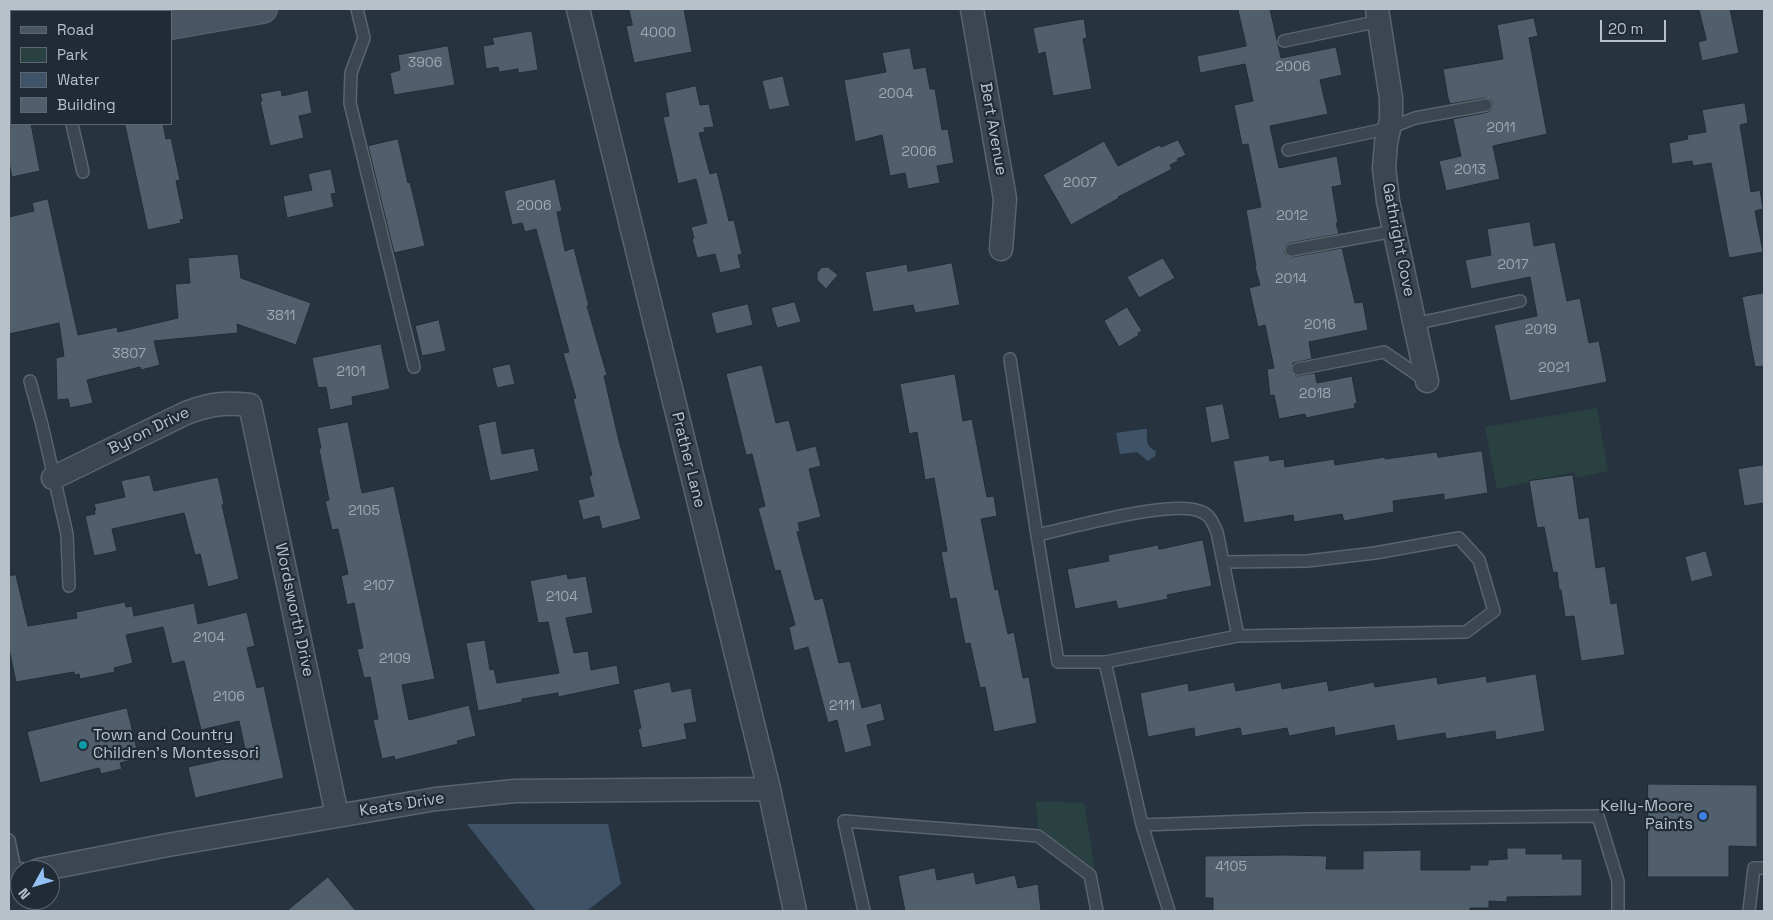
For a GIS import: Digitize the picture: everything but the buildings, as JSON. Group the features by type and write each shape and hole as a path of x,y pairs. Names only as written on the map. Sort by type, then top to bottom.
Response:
{"main road":[{"path":"172,25 263,9"}],"street":[{"name":"Prather Lane","path":"578,9 769,789 795,911"},
{"name":"Bert Avenue","path":"972,9 1005,200 1001,249"},
{"name":"Gathright Cove","path":"1379,15 1391,98 1390,128 1384,168 1388,201 1427,381"},
{"name":"Byron Drive","path":"53,478 186,413 207,405 230,402 250,405"},
{"name":"Wordsworth Drive","path":"250,405 337,815"},
{"name":"Keats Drive","path":"60,866 436,798 515,791 769,789"}],"lane":[{"path":"357,9 364,38 351,73 350,103 414,367"},
{"path":"1284,41 1379,15"},
{"path":"1288,150 1390,128 1415,118 1486,105"},
{"path":"72,125 83,172"},
{"path":"1291,250 1394,231"},
{"path":"1414,324 1520,302"},
{"path":"1298,369 1384,352 1427,381"},
{"path":"1010,359 1036,535 1058,662 1105,662 1238,636 1466,632 1494,611 1479,560 1460,538 1375,553 1307,561 1224,562"},
{"path":"30,381 67,534 69,586"},
{"path":"1036,535 1160,508 1184,508 1201,511 1211,518 1217,532 1238,636"},
{"path":"1105,662 1142,826 1169,911"},
{"path":"1142,826 1306,819 1598,816 1618,881 1618,911"},
{"path":"864,911 844,821 1038,836 1090,875 1097,911"},
{"path":"9,840 12,860"},
{"path":"1749,911 1754,868 1764,868"}],"green space":[{"path":"1597,408 1608,471 1576,478 1574,472 1497,489 1485,427"},
{"path":"1036,801 1084,803 1095,870 1038,828"}],"water":[{"path":"1147,429 1148,445 1156,451 1155,456 1148,461 1137,452 1120,454 1116,433"},
{"path":"467,824 608,824 621,884 587,911 536,911"}],"place":[{"name":"Town and Country Children's Montessori","path":"83,745"},
{"name":"Kelly-Moore Paints","path":"1703,816"}]}
